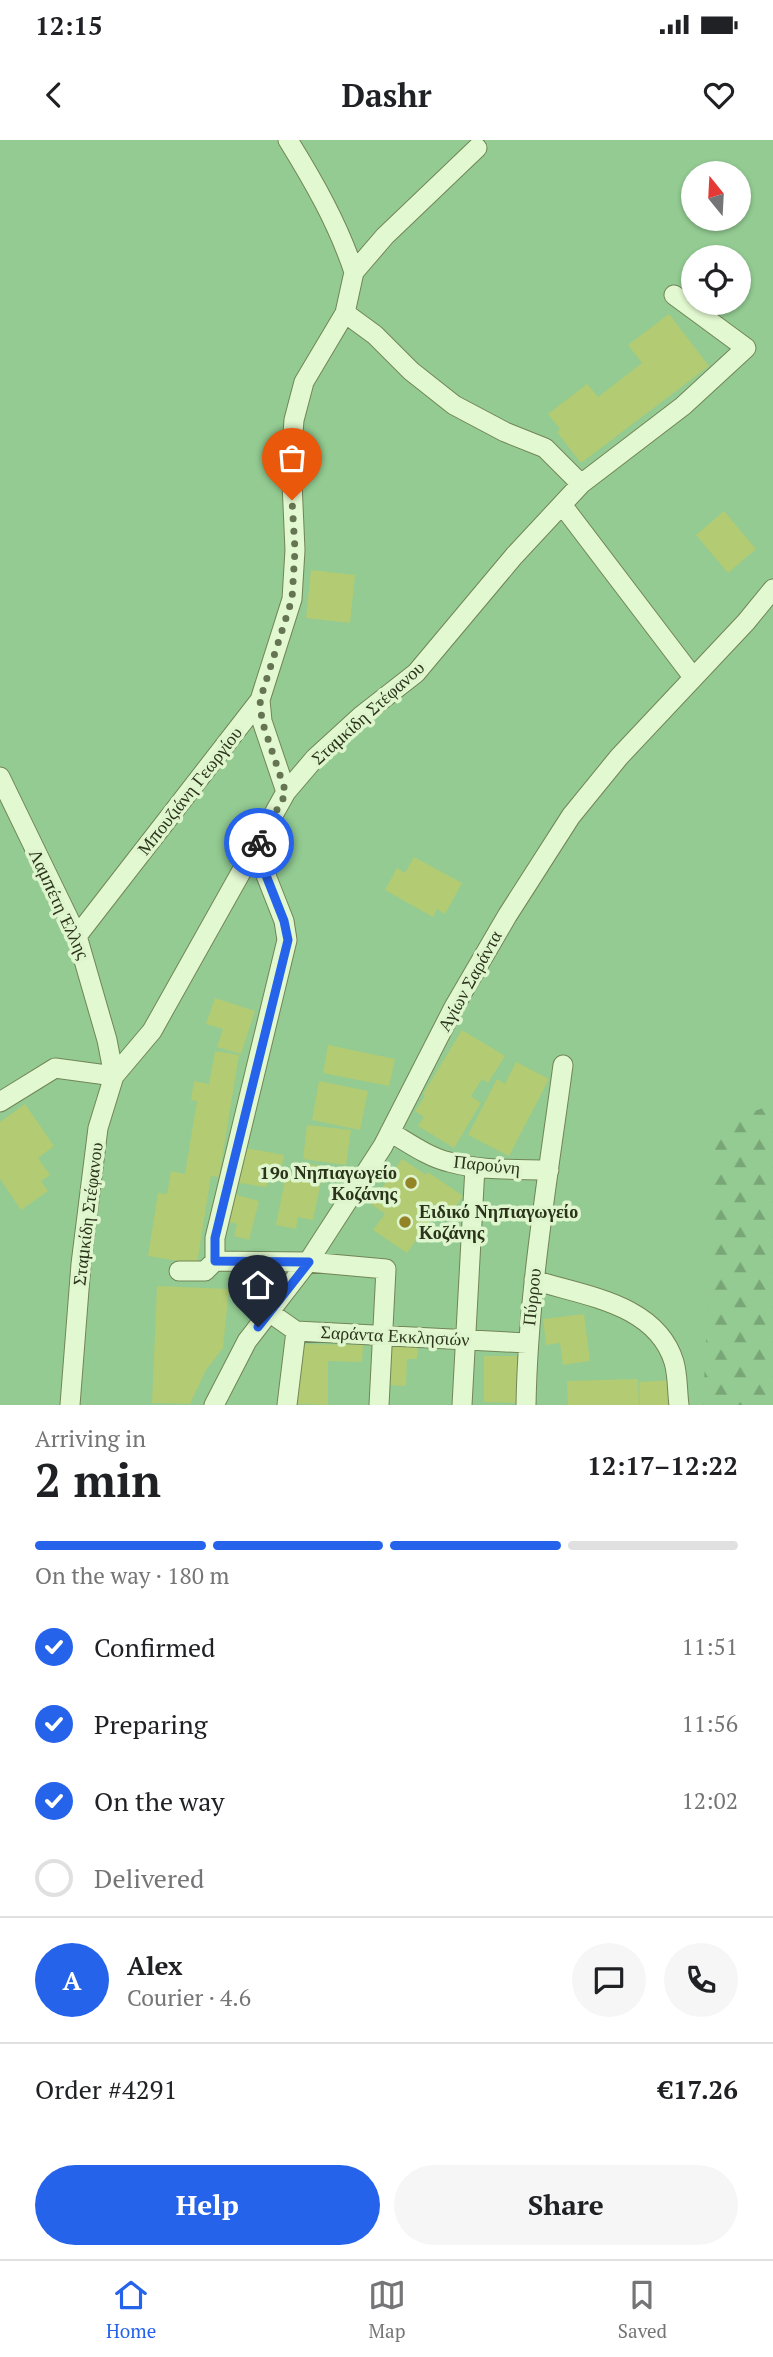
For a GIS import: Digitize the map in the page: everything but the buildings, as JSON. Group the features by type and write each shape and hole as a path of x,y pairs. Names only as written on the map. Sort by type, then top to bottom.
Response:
{"street":[{"path":"288,140 330,212 354,272"},
{"path":"354,272 385,236 477,148"},
{"name":"Μπουζιάνη Γεωργίου","path":"77,936 260,700 292,599 295,550 291,487 294,420 304,383 345,313 354,272"},
{"name":"Σταμκίδη Στέφανου","path":"70,1405 81,1264 98,1129 114,1076 152,1031 286,793 315,758 361,716 416,673 514,556 582,484 683,406 746,348 674,295"},
{"path":"345,313 375,335 411,371 454,405 505,432 545,447 582,484"},
{"path":"564,506 694,677"},
{"name":"Αγίων Σαράντα","path":"214,1405 247,1341 309,1262 351,1198 390,1132 460,997 507,915 564,827 619,757 746,622 773,589"},
{"path":"260,700 262,721 286,793"},
{"name":"Λαμπέτη Έλλης","path":"0,777 9,819 77,936 107,1040 114,1076"},
{"path":"178,1271 205,1271 215,1261 215,1238 288,940 284,921 256,850"},
{"name":"Πύρρου","path":"526,1405 527,1343 563,1065"},
{"path":"0,1102 55,1068 114,1076"},
{"name":"Παρούνη","path":"390,1132 422,1152 448,1162 475,1167 549,1170"},
{"path":"462,1405 475,1167"},
{"path":"215,1261 309,1262 386,1269 379,1405"},
{"path":"534,1280 628,1311 651,1325 674,1361 679,1405"},
{"name":"Σαράντα Εκκλησιών","path":"269,1312 296,1331 527,1343"},
{"path":"287,1405 296,1331"}],"green space":[{"path":"0,140 773,140 773,1405 0,1405"},
{"path":"773,1104 773,1405 703,1405 716,1126"}],"way so far":[{"path":"259,843 286,793 262,721 260,700 292,599 295,550 292,500"}],"place":[{"name":"19ο Νηπιαγωγείο Κοζάνης","path":"411,1183"},
{"name":"Ειδικό Νηπιαγωγείο Κοζάνης","path":"405,1222"}],"route":[{"path":"258,1327 309,1262 215,1261 215,1238 288,940 284,921 256,850 259,843"}]}
